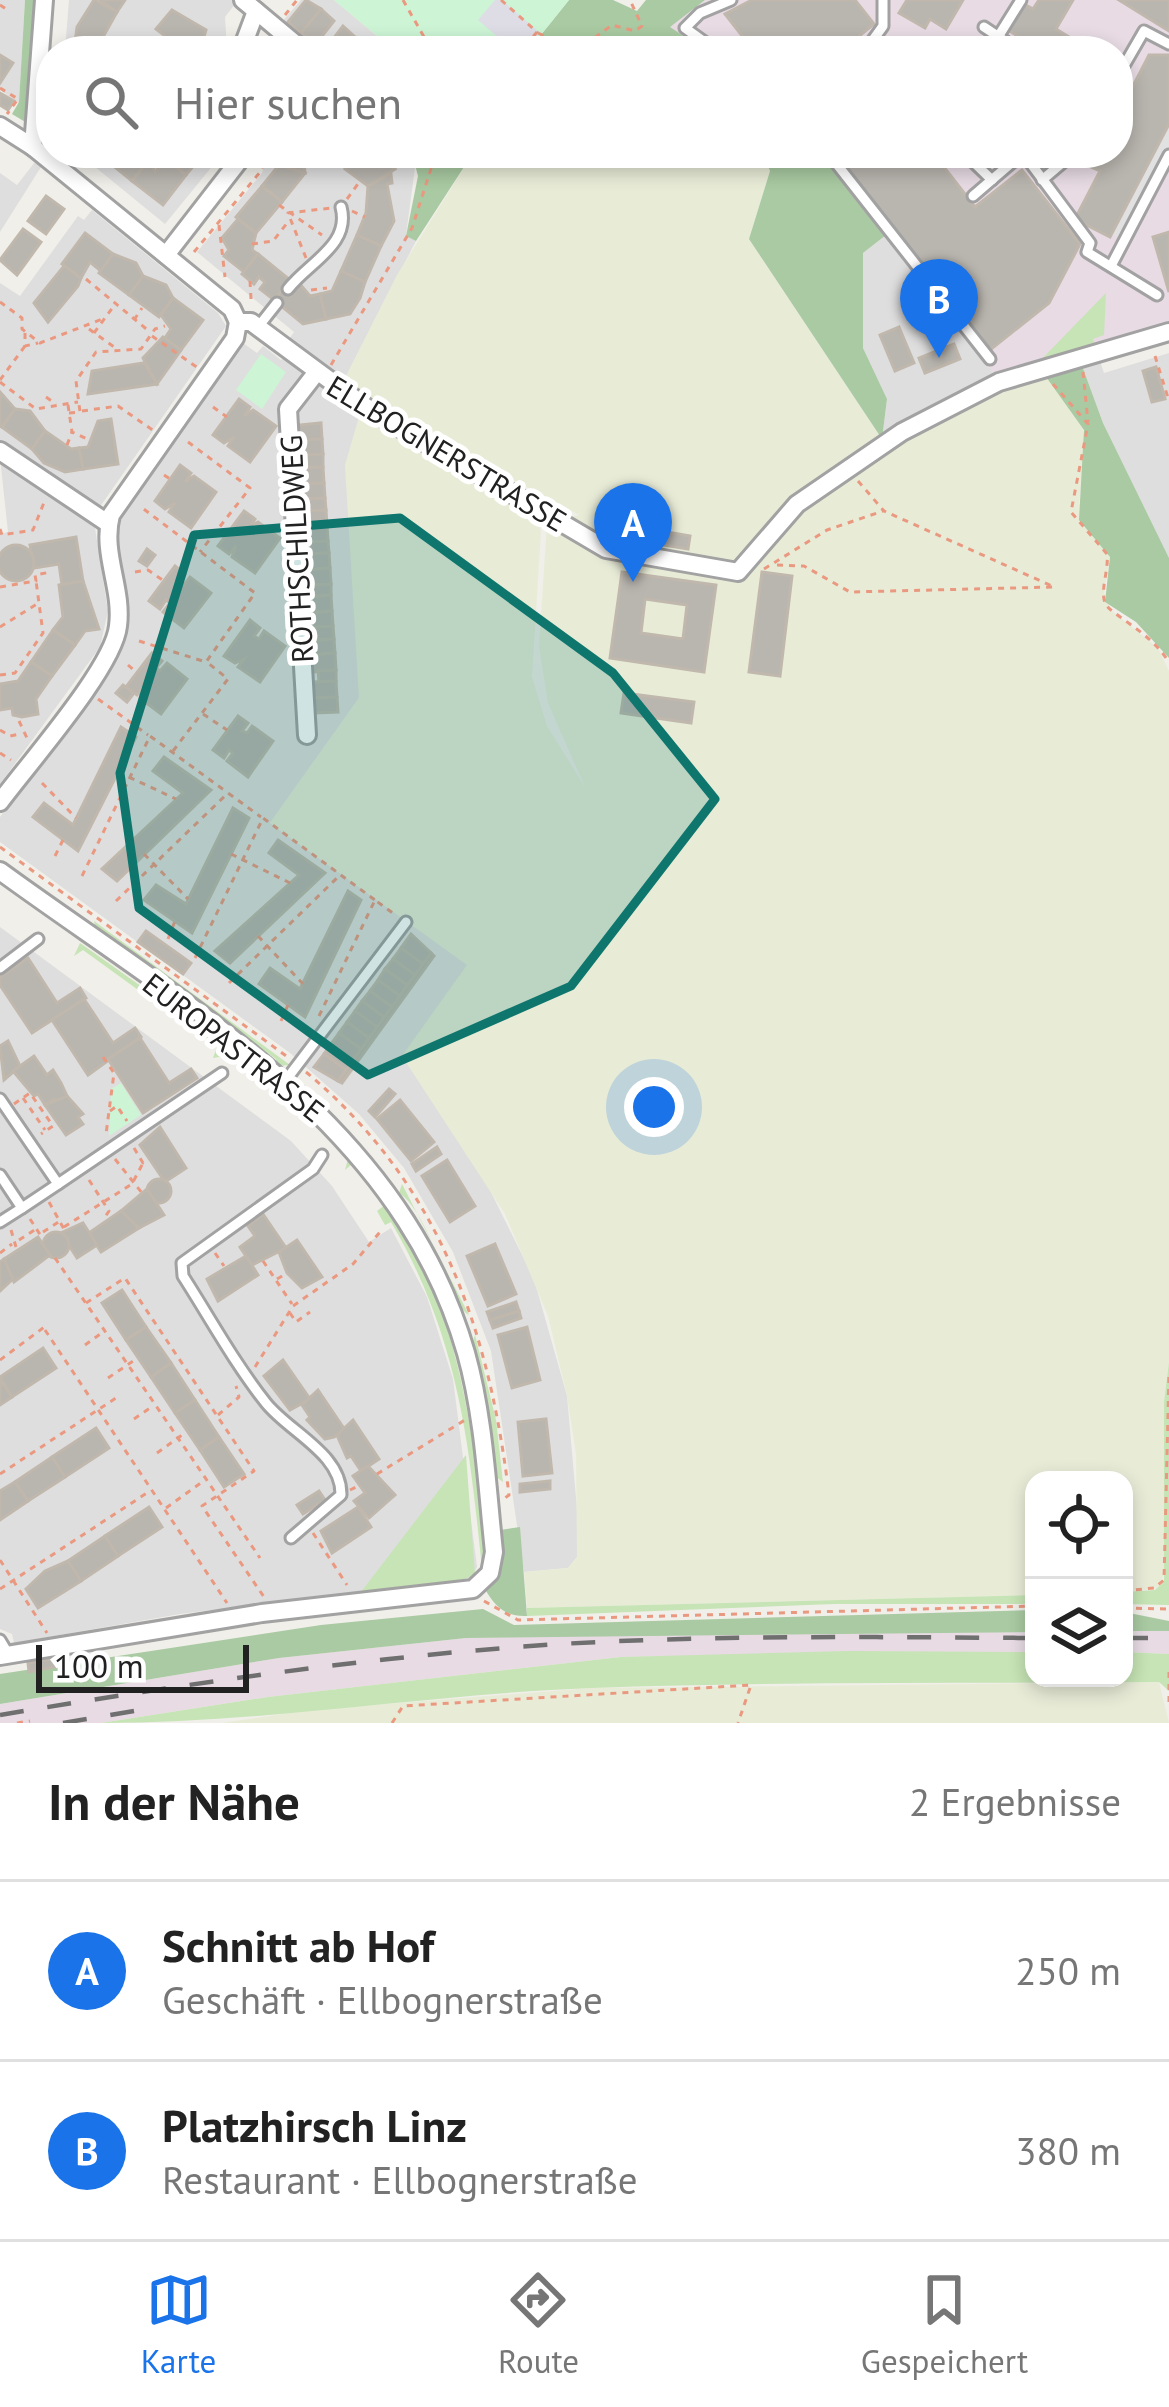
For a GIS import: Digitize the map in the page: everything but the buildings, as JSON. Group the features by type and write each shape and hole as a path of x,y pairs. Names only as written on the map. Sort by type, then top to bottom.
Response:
{"street":[{"path":"41,36 44,0"},
{"path":"244,36 250,5 286,36"},
{"path":"33,147 36,107"},
{"path":"5,119 36,149"},
{"path":"0,802 84,688 118,632 109,524 116,505 236,338 238,322 232,309 59,168"},
{"path":"166,255 233,168"},
{"name":"ELLBOGNERSTRASSE","path":"238,322 258,327 319,375 606,549 738,572 784,515 850,467 1000,382 1169,332"},
{"name":"ROTHSCHILDWEG","path":"307,735 288,409 319,375"},
{"path":"0,451 109,524"},
{"name":"EUROPASTRASSE","path":"0,872 286,1080 362,1158 417,1238 459,1330 478,1416 494,1552 490,1573 466,1590"},
{"path":"4,1648 466,1590"}],"lane":[{"path":"696,36 685,28 700,13 731,0"},
{"path":"876,36 883,26 883,0"},
{"path":"999,36 1026,1"},
{"path":"984,27 997,36"},
{"path":"1133,50 1144,31 1169,44"},
{"path":"1112,266 1169,155"},
{"path":"840,168 990,358"},
{"path":"980,168 992,180"},
{"path":"974,196 1006,168"},
{"path":"1034,168 1090,243 1087,252 1157,295"},
{"path":"1042,180 1056,168"},
{"path":"288,289 344,230 341,207"},
{"path":"258,327 277,302"},
{"path":"286,1080 406,922"},
{"path":"0,968 38,939"},
{"path":"2,1221 222,1073"},
{"path":"3,1104 58,1184"},
{"path":"290,1538 341,1496 341,1483 330,1463 268,1406 183,1276 182,1263 313,1169 322,1156"},
{"path":"0,1175 22,1208"}],"path":[{"path":"403,0 423,36"},
{"path":"501,0 545,36"},
{"path":"597,36 612,25 635,32 642,26 630,0"},
{"path":"0,5 9,10"},
{"path":"533,36 537,32"},
{"path":"0,88 19,99 5,119"},
{"path":"194,252 262,168"},
{"path":"319,375 412,228 431,168"},
{"path":"341,207 360,181"},
{"path":"251,183 259,190"},
{"path":"279,206 334,244"},
{"path":"288,213 341,207 364,217"},
{"path":"288,213 318,288"},
{"path":"252,244 272,241 291,220"},
{"path":"218,222 224,274 232,262"},
{"path":"86,279 201,370"},
{"path":"250,281 247,288 255,294 251,299"},
{"path":"107,294 112,286"},
{"path":"311,290 327,288"},
{"path":"0,302 22,318 26,332 25,346 0,381 36,409 78,402"},
{"path":"114,305 92,331 117,350"},
{"path":"134,320 142,308"},
{"path":"25,346 105,318"},
{"path":"141,349 151,334 166,326"},
{"path":"26,332 40,343"},
{"path":"80,412 76,381 96,352 141,349 147,353"},
{"path":"1155,356 1169,401"},
{"path":"1082,358 1088,424 1071,512 1107,554 1102,598 1109,612 1144,631 1169,663"},
{"path":"0,360 9,367"},
{"path":"1039,371 1088,424"},
{"path":"46,397 57,405"},
{"path":"67,404 73,432 68,445"},
{"path":"69,413 118,406 155,432"},
{"path":"213,407 227,417"},
{"path":"73,432 87,439"},
{"path":"188,442 250,488 200,552"},
{"path":"850,467 884,511 1054,587 850,592 804,566 777,565 827,530 884,511"},
{"path":"164,475 170,479"},
{"path":"0,529 2,535 33,530 49,487"},
{"path":"141,507 255,593 206,662"},
{"path":"224,521 232,528"},
{"path":"135,572 148,570 164,581"},
{"path":"0,675 15,673 44,633 34,575 51,572"},
{"path":"0,587 36,581"},
{"path":"0,627 39,604"},
{"path":"229,630 238,636"},
{"path":"139,641 206,662 228,679 172,752"},
{"path":"128,665 137,673"},
{"path":"84,688 406,922"},
{"path":"202,713 227,730"},
{"path":"19,722 22,734 34,742"},
{"path":"0,730 10,736 22,734"},
{"path":"82,876 150,736"},
{"path":"0,753 17,765"},
{"path":"118,772 176,799"},
{"path":"196,779 201,774"},
{"path":"42,783 76,818"},
{"path":"116,901 228,793"},
{"path":"194,958 263,818"},
{"path":"55,856 63,840"},
{"path":"144,854 188,899"},
{"path":"231,854 290,883"},
{"path":"308,861 314,855"},
{"path":"229,983 341,875"},
{"path":"317,1020 375,900"},
{"path":"168,939 175,922"},
{"path":"345,934 357,939"},
{"path":"258,936 303,984"},
{"path":"281,1021 288,1005"},
{"path":"103,1057 114,1073 107,1150 142,1193"},
{"path":"3,1104 31,1092 53,1126 30,1142"},
{"path":"23,1097 46,1131"},
{"path":"43,1193 64,1229 132,1184 145,1162 117,1106 108,1112"},
{"path":"81,1168 104,1204 105,1217"},
{"path":"22,1208 40,1234"},
{"path":"0,1252 61,1220"},
{"path":"2,1221 16,1244"},
{"path":"217,1416 239,1397 233,1388 249,1378 291,1309 352,1264 380,1232"},
{"path":"55,1258 260,1558"},
{"path":"263,1261 296,1322 310,1312"},
{"path":"276,1280 287,1273"},
{"path":"86,1303 124,1277 254,1472 202,1506 268,1604"},
{"path":"111,1287 116,1294"},
{"path":"132,1305 139,1300"},
{"path":"86,1345 111,1322"},
{"path":"0,1360 46,1328 231,1609"},
{"path":"14,1351 19,1360"},
{"path":"108,1378 136,1359"},
{"path":"1133,1590 1154,1588 1164,1580 1169,1373"},
{"path":"185,1385 193,1380"},
{"path":"0,1474 119,1396"},
{"path":"134,1418 160,1396"},
{"path":"377,1474 478,1416"},
{"path":"67,1430 72,1439"},
{"path":"157,1453 185,1433"},
{"path":"233,1458 242,1453"},
{"path":"27,1456 32,1466"},
{"path":"165,1509 209,1470"},
{"path":"353,1490 360,1485"},
{"path":"0,1589 152,1490"},
{"path":"121,1510 125,1518"},
{"path":"305,1522 355,1595"},
{"path":"81,1536 85,1544"},
{"path":"0,1560 52,1639"},
{"path":"40,1562 45,1571"},
{"path":"466,1590 498,1613 518,1620 855,1607 1025,1606"},
{"path":"1133,1608 1169,1609"},
{"path":"1169,1672 1165,1686 1169,1708"},
{"path":"392,1723 404,1706 751,1685 738,1723"},
{"path":"17,1723 29,1721"}],"highlighted area":[{"path":"400,518 613,673 715,799 571,986 368,1075 139,908 120,773 194,535"}],"shaded area":[{"path":"0,0 25,0 19,103 0,90"},
{"path":"69,0 238,0 225,17 226,36 66,36"},
{"path":"301,0 334,0 377,36 296,36 281,23"},
{"path":"495,0 502,0 540,33 497,36 478,20"},
{"path":"705,0 1169,0 1169,325 997,377 832,168 1133,168 1133,36 683,36 669,27"},
{"path":"1169,127 1169,150 1122,240 1113,235"},
{"path":"35,162 40,168 0,232 0,173 17,185"},
{"path":"96,168 211,168 165,224"},
{"path":"264,168 415,168 406,235 416,241 340,388 285,345 294,332 197,252"},
{"path":"92,210 218,313 226,326 97,511 0,444 0,283 20,296 78,216 84,220"},
{"path":"886,235 997,377 882,439 887,399 863,348 863,253"},
{"path":"243,343 257,353 263,346 281,360 286,355 361,410 359,698 270,823 468,965 479,1168 534,1279 567,1396 577,1509 577,1557 568,1568 524,1572 491,1351 453,1252 404,1168 359,1114 290,1053 0,842 0,817 120,652 127,619 116,542 122,513"},
{"path":"1169,353 1169,558 1103,423 1081,363 1099,358 1104,373"},
{"path":"0,458 95,528 108,611 100,647 0,784 0,534 8,532"},
{"path":"0,927 291,1141 332,1186 369,1242 391,1228 427,1297 453,1379 477,1567 471,1578 180,1614 14,1643 12,1634 0,1629"},
{"path":"779,1631 1025,1632 1025,1652 621,1657 268,1697 101,1723 0,1723 0,1704 279,1658 466,1638"},
{"path":"1133,1631 1169,1631 1169,1654 1133,1652"}],"green space":[{"path":"25,0 34,0 27,123 12,114 19,102"},
{"path":"334,0 569,0 540,36 377,36"},
{"path":"569,0 613,0 637,11 646,0 705,0 670,27 684,36 540,36"},
{"path":"416,168 463,168 416,241 406,236"},
{"path":"464,168 769,168 749,239 882,439 905,434 1001,386 1044,374 1081,420 1086,445 1079,503 1086,528 1110,557 1104,593 1112,611 1158,648 1169,671 1169,1362 1164,1402 1166,1564 1160,1588 1133,1591 1133,1471 1025,1471 1025,1595 527,1608 524,1572 568,1568 577,1557 576,1454 567,1396 548,1316 505,1214 402,1056 467,965 270,823 359,698 345,465 361,410 535,513 541,531 532,677 547,726 585,787 548,703 539,646 547,523 579,515 340,388 397,275"},
{"path":"832,168 886,235 863,253 863,348 887,399 882,439 749,239 770,171"},
{"path":"1106,293 1104,335 1093,339 1096,350 1035,366"},
{"path":"261,354 286,372 262,409 236,390"},
{"path":"1081,363 1103,423 1169,558 1169,658 1136,622 1105,602 1110,557 1079,520 1084,430 1044,374"},
{"path":"94,921 290,1065 276,1066 276,1059 96,933"},
{"path":"80,943 224,1045 224,1056 213,1058 217,1047 83,950 74,956"},
{"path":"121,1083 141,1115 109,1136 111,1089"},
{"path":"348,1159 384,1201 413,1246 452,1344 474,1449 486,1557 482,1569 465,1433 446,1348 414,1264 391,1222 385,1225 377,1211 385,1205 352,1164 345,1170"},
{"path":"432,1243 469,1315 455,1296"},
{"path":"475,1335 496,1420 503,1482 492,1474 496,1469 476,1350 471,1347"},
{"path":"1169,1362 1169,1605 1133,1604 1133,1591 1155,1590 1164,1582 1164,1402"},
{"path":"466,1455 475,1575 456,1582 361,1592"},
{"path":"520,1527 527,1616 502,1610 485,1589 500,1573 500,1530"},
{"path":"1025,1595 1025,1604 834,1604 527,1616 527,1608"},
{"path":"483,1609 514,1625 1025,1610 1025,1632 466,1638 279,1658 0,1704 0,1674 321,1625"},
{"path":"1133,1614 1169,1621 1169,1631 1133,1631"},
{"path":"1025,1652 1025,1683 531,1691 224,1718 101,1723 268,1697 621,1657"},
{"path":"1133,1652 1169,1654 1169,1691 1159,1682 1133,1682"},
{"path":"1133,1682 1159,1682 1169,1723 222,1723 309,1710 592,1688 1025,1683 1133,1687"}],"railway":[{"path":"0,1715 279,1672 490,1649 738,1638 1025,1638"},
{"path":"1133,1638 1169,1638"},
{"path":"63,1723 140,1710"}],"place":[{"name":"Platzhirsch Linz","path":"939,358"},
{"name":"Schnitt ab Hof","path":"633,582"}]}
